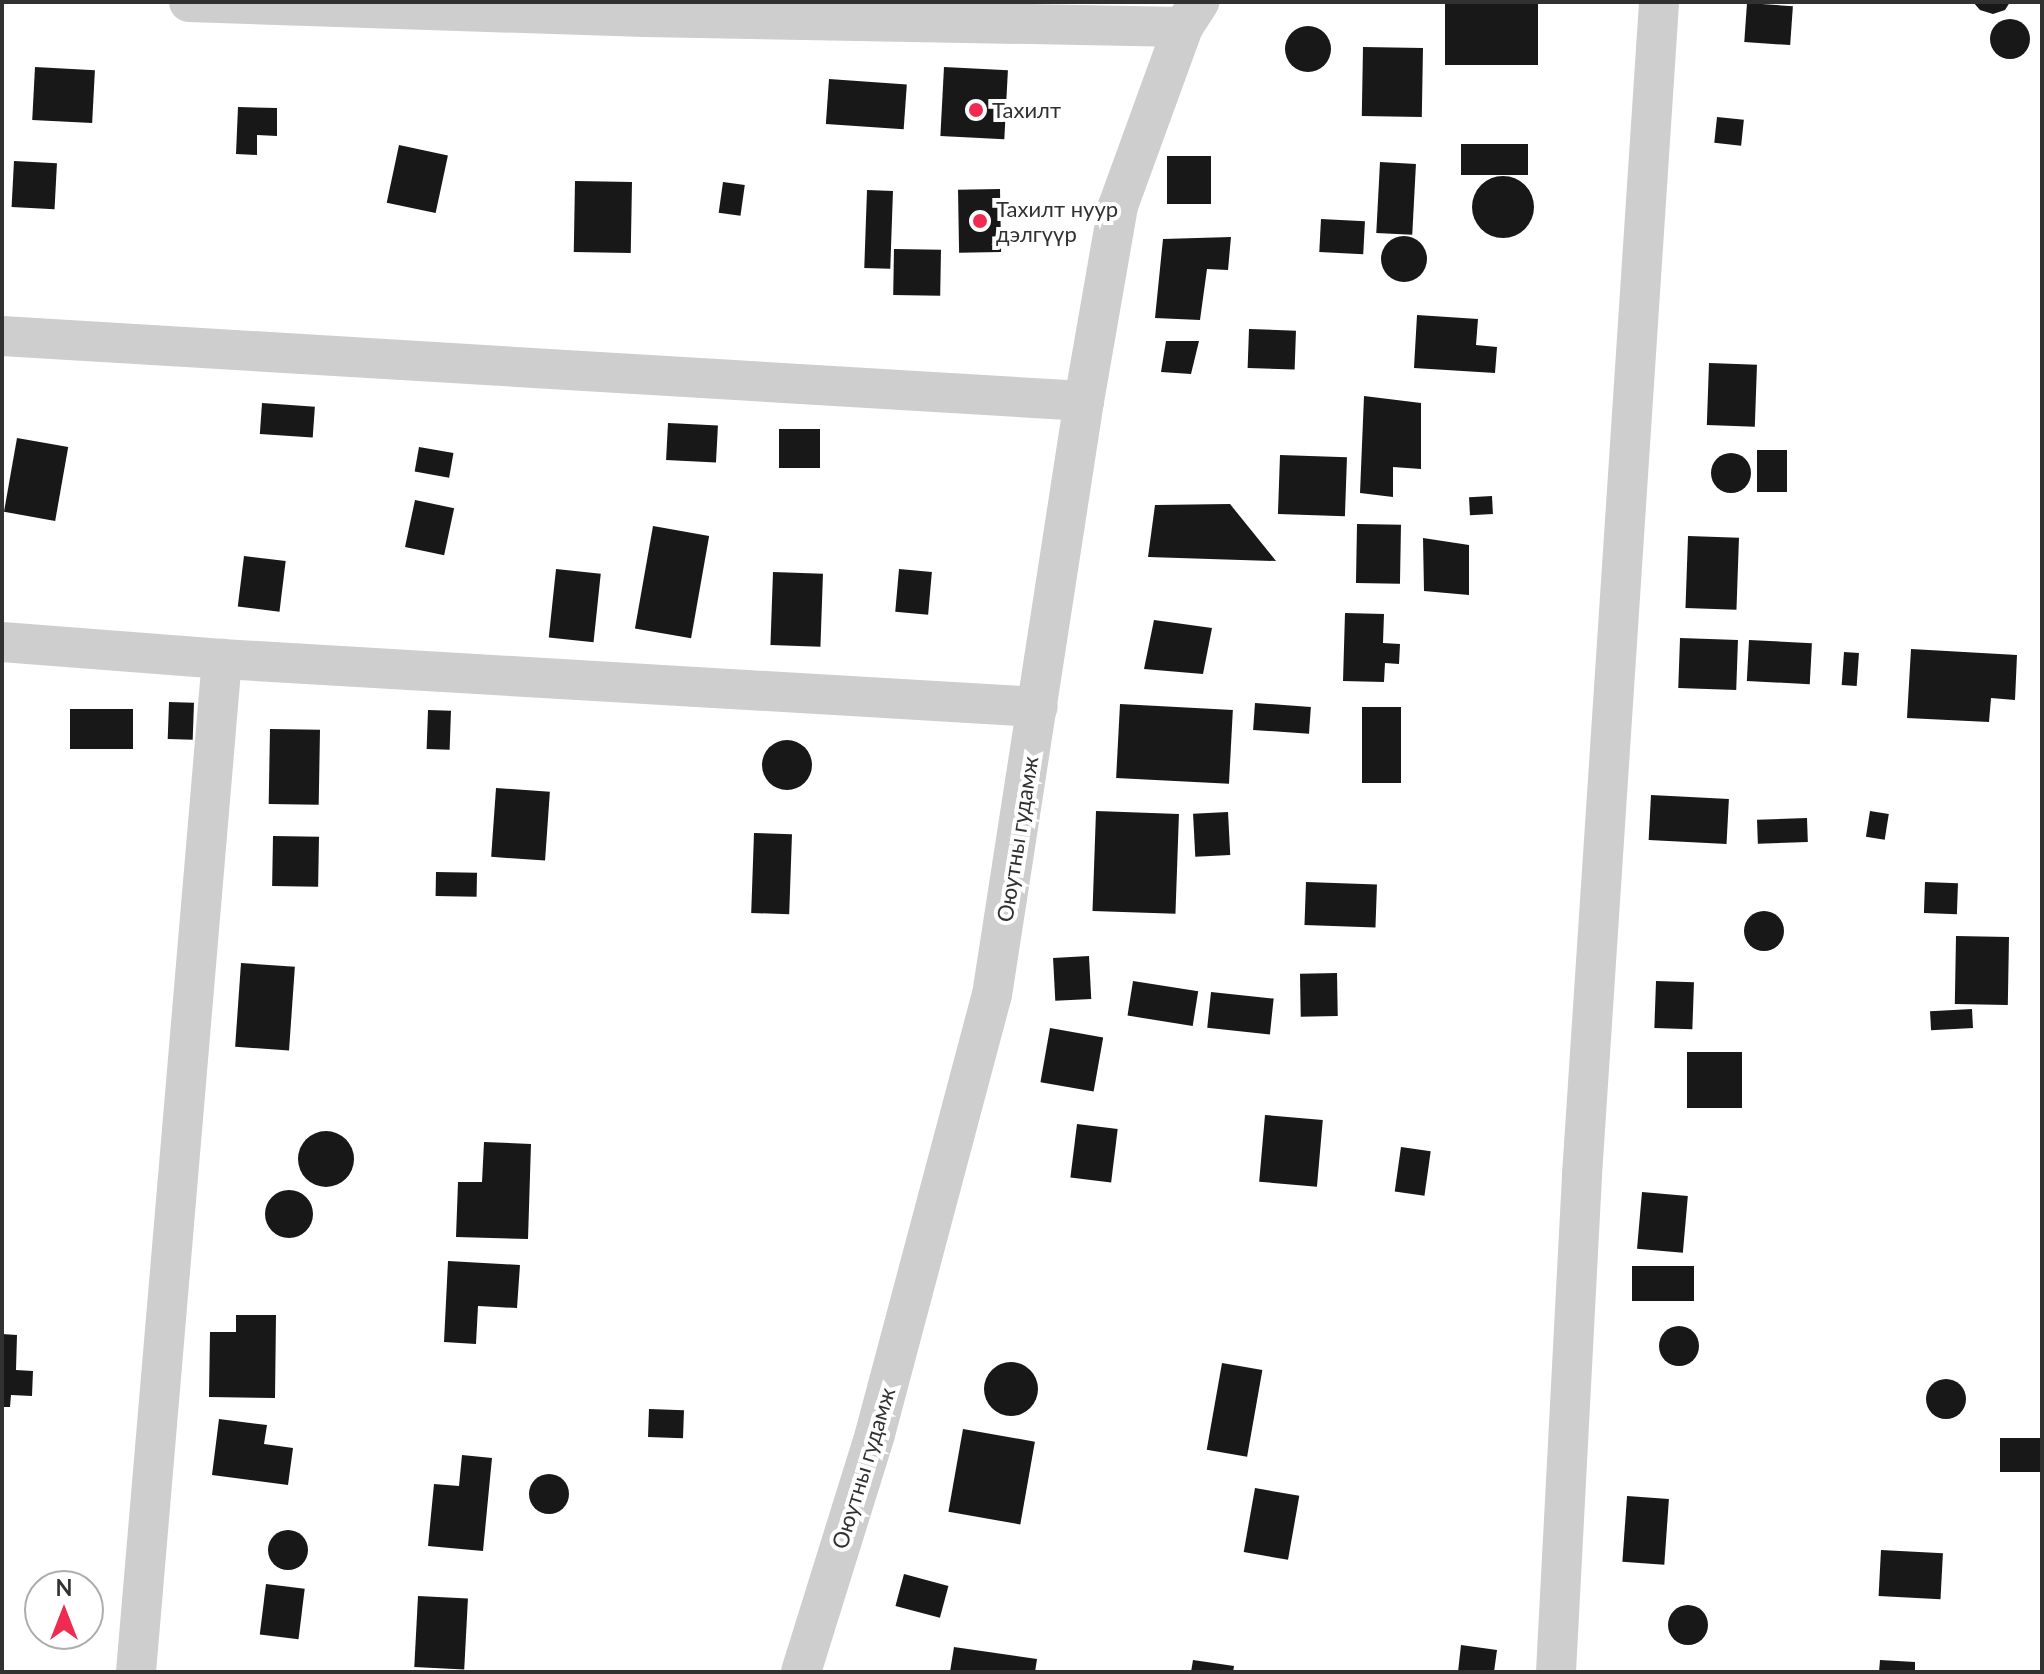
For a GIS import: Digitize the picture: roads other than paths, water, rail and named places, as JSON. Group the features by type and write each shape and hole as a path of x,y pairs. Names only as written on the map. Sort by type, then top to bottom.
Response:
{"street":[{"path":"189,2 645,17 1191,15"},
{"path":"1556,1672 1582,1175 1659,2"},
{"name":"Оюутны гудамж","path":"801,1672 875,1434 992,995 1084,401 1118,206 1191,15"},
{"path":"2,336 1084,401"},
{"path":"2,642 222,659 1038,707"},
{"path":"136,1672 222,659"}],"place":[{"name":"Тахилт","path":"976,110"},
{"name":"Тахилт нуур дэлгүүр","path":"980,221"}]}
